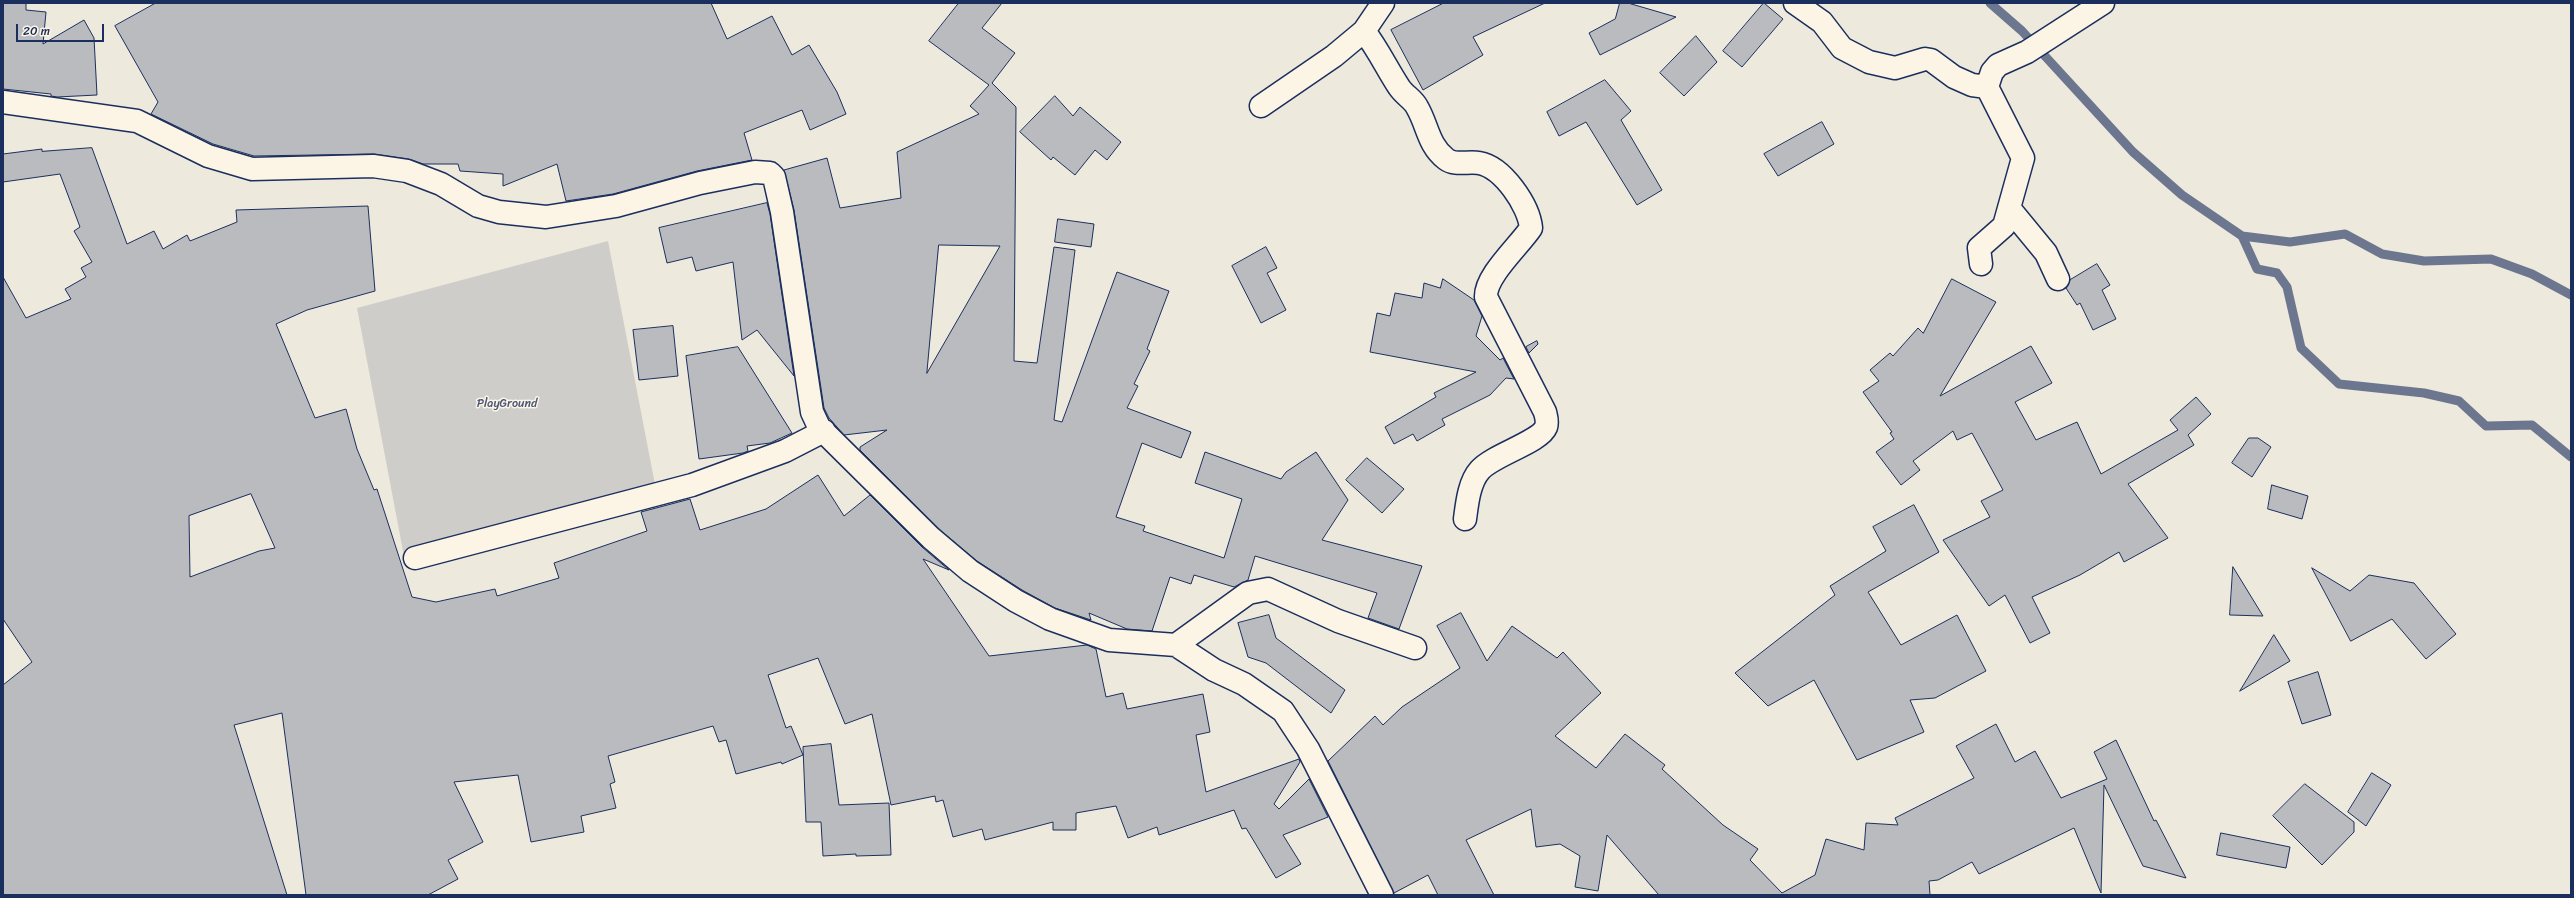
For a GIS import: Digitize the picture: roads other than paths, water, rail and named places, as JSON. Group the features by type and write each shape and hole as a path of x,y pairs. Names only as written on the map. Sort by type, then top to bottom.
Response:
{"street":[{"path":"1261,106 1334,56 1364,31 1383,3"},
{"path":"1795,3 1822,22 1842,48 1868,62 1895,68 1925,59 1931,60 1954,77 1972,85 1987,86"},
{"path":"1981,264 1980,248 2004,226 2023,158 1987,86 1992,72 1998,65 2028,52 2104,3"},
{"path":"1364,31 1381,53 1399,88 1418,108 1431,144 1436,150 1454,163 1479,163 1493,169 1514,189 1530,218 1531,228 1495,274 1487,288 1486,297 1544,412 1547,424 1546,428 1531,440 1486,463 1479,470 1468,499 1465,519"},
{"path":"3,102 137,121 208,156 252,169 373,166 407,171 441,184 478,206 499,212 546,217 616,206 700,183 755,172 770,173 774,177 782,212 812,412 815,422 883,493 931,538 970,571 1016,601 1057,622 1109,640 1176,645 1214,670 1244,684 1283,711 1308,749 1342,820 1382,895"},
{"path":"2009,208 2046,253 2058,279"},
{"path":"415,558 692,485 784,451 824,431"},
{"path":"1176,645 1248,593 1268,589 1338,621 1415,648"}],"waterway":[{"path":"1990,3 2022,31 2133,152 2182,195 2242,236 2290,242 2345,234 2382,254 2424,261 2491,259 2532,274 2571,295"},
{"path":"2242,236 2257,269 2277,273 2287,287 2301,348 2339,384 2424,393 2459,401 2486,426 2532,425 2571,457"}],"park label":[{"name":"PlayGround","path":"507,404"}]}
